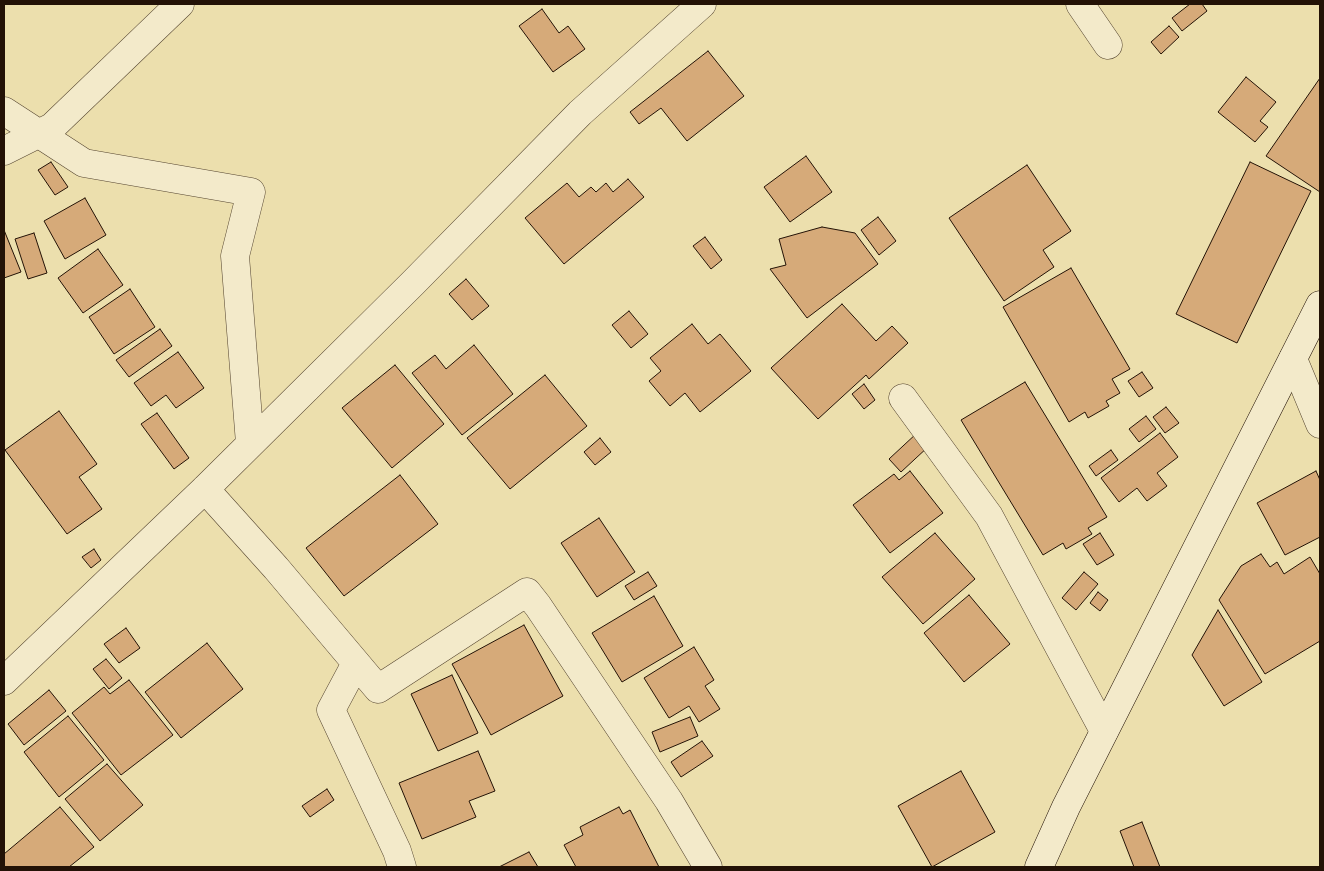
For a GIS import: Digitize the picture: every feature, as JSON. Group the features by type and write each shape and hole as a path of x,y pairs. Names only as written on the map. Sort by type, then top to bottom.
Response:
{"street":[{"path":"4,151 52,127 180,4"},
{"path":"4,681 113,579 205,489 413,283 580,113 702,4"},
{"path":"1080,4 1108,46"},
{"path":"4,111 84,163 251,192 235,256 250,443"},
{"path":"1039,867 1104,731 1320,305"},
{"path":"1293,359 1320,424"},
{"path":"903,398 989,516 1104,731"},
{"path":"205,489 276,568 355,665 378,689 527,592 669,801 708,867"},
{"path":"355,665 331,710 397,851 402,867"}],"building":[{"path":"1190,4 1202,4 1207,11 1182,31 1172,18"},
{"path":"542,9 559,33 568,26 585,49 553,72 519,26"},
{"path":"1169,26 1179,37 1161,54 1151,42"},
{"path":"708,51 744,96 687,141 661,108 639,124 630,112"},
{"path":"1246,77 1276,102 1260,121 1268,127 1255,142 1218,112"},
{"path":"1320,78 1320,192 1266,156"},
{"path":"806,156 832,192 790,222 764,187"},
{"path":"51,162 68,187 55,195 38,170"},
{"path":"1250,162 1311,191 1237,343 1176,314"},
{"path":"1027,165 1071,231 1043,250 1054,267 1004,301 949,218"},
{"path":"628,179 644,197 564,264 525,218 567,183 579,197 591,187 596,192 606,183 613,192"},
{"path":"85,198 106,235 65,259 44,221"},
{"path":"878,217 896,241 879,255 861,230"},
{"path":"822,227 855,233 878,264 807,318 770,269 786,265 779,239"},
{"path":"4,230 21,272 4,278"},
{"path":"34,233 47,273 28,279 15,239"},
{"path":"705,237 722,260 711,269 693,246"},
{"path":"98,249 123,285 83,313 58,278"},
{"path":"1071,268 1130,369 1112,379 1120,393 1106,401 1109,406 1088,418 1085,412 1069,422 1003,307"},
{"path":"466,279 489,306 472,320 449,294"},
{"path":"130,289 155,327 114,354 89,317"},
{"path":"842,304 876,341 892,326 908,343 869,379 866,375 818,419 771,368"},
{"path":"629,311 648,334 631,348 612,325"},
{"path":"692,324 708,344 720,334 751,371 700,412 685,393 670,406 649,381 661,371 650,358"},
{"path":"160,329 172,346 129,377 116,360"},
{"path":"474,345 513,394 462,435 412,373 435,355 446,369"},
{"path":"178,352 204,388 176,408 166,395 151,406 134,383"},
{"path":"395,365 444,424 392,468 342,408"},
{"path":"1142,372 1153,388 1139,397 1128,381"},
{"path":"545,375 587,426 510,489 467,438"},
{"path":"1025,382 1107,517 1088,528 1092,534 1066,549 1063,543 1043,555 961,420"},
{"path":"864,384 875,400 864,409 852,394"},
{"path":"1166,407 1179,423 1165,433 1153,417"},
{"path":"59,411 97,464 79,477 102,509 67,534 5,450"},
{"path":"157,413 189,458 174,469 141,424"},
{"path":"1146,416 1156,429 1139,442 1129,429"},
{"path":"917,433 929,446 901,472 889,459"},
{"path":"1160,433 1178,457 1157,473 1167,486 1147,501 1137,488 1119,502 1101,478"},
{"path":"600,438 611,452 595,465 584,452"},
{"path":"1111,450 1118,460 1096,476 1089,466"},
{"path":"910,471 943,513 890,553 853,505 894,474 899,480"},
{"path":"1316,471 1320,480 1320,537 1285,555 1257,503"},
{"path":"400,475 438,524 344,596 306,548"},
{"path":"599,518 635,572 597,597 561,543"},
{"path":"935,533 975,579 923,624 882,577"},
{"path":"1100,533 1114,555 1097,565 1083,544"},
{"path":"94,549 101,560 91,568 82,557"},
{"path":"1261,554 1270,567 1277,562 1284,574 1310,557 1320,574 1320,641 1265,674 1219,600 1241,566"},
{"path":"648,572 657,586 634,600 625,586"},
{"path":"1084,572 1098,584 1076,610 1062,598"},
{"path":"1098,592 1108,600 1100,611 1090,603"},
{"path":"969,595 1010,644 964,682 924,633"},
{"path":"654,596 683,646 622,682 592,633"},
{"path":"1218,610 1262,682 1224,706 1192,655"},
{"path":"524,625 563,696 491,735 452,664"},
{"path":"126,628 140,648 119,663 104,644"},
{"path":"207,643 243,689 181,738 145,692"},
{"path":"694,647 714,680 705,686 720,709 699,722 689,706 669,718 644,678"},
{"path":"106,659 122,678 109,689 93,669"},
{"path":"452,675 478,733 438,751 411,694"},
{"path":"129,680 173,735 121,775 72,713 104,687 110,694"},
{"path":"49,690 66,711 24,745 8,724"},
{"path":"68,716 104,760 59,797 24,752"},
{"path":"690,717 698,736 660,752 652,732"},
{"path":"702,741 713,756 681,777 671,762"},
{"path":"478,751 495,791 469,801 476,817 422,839 399,783"},
{"path":"107,764 143,805 100,841 65,799"},
{"path":"961,771 995,832 932,867 898,806"},
{"path":"327,789 334,800 310,817 302,806"},
{"path":"60,807 94,847 69,867 4,867 4,854"},
{"path":"619,807 623,814 630,810 659,867 576,867 564,845 583,835 580,827"},
{"path":"1142,822 1160,867 1134,867 1120,831"},
{"path":"529,852 538,867 499,867"}]}
